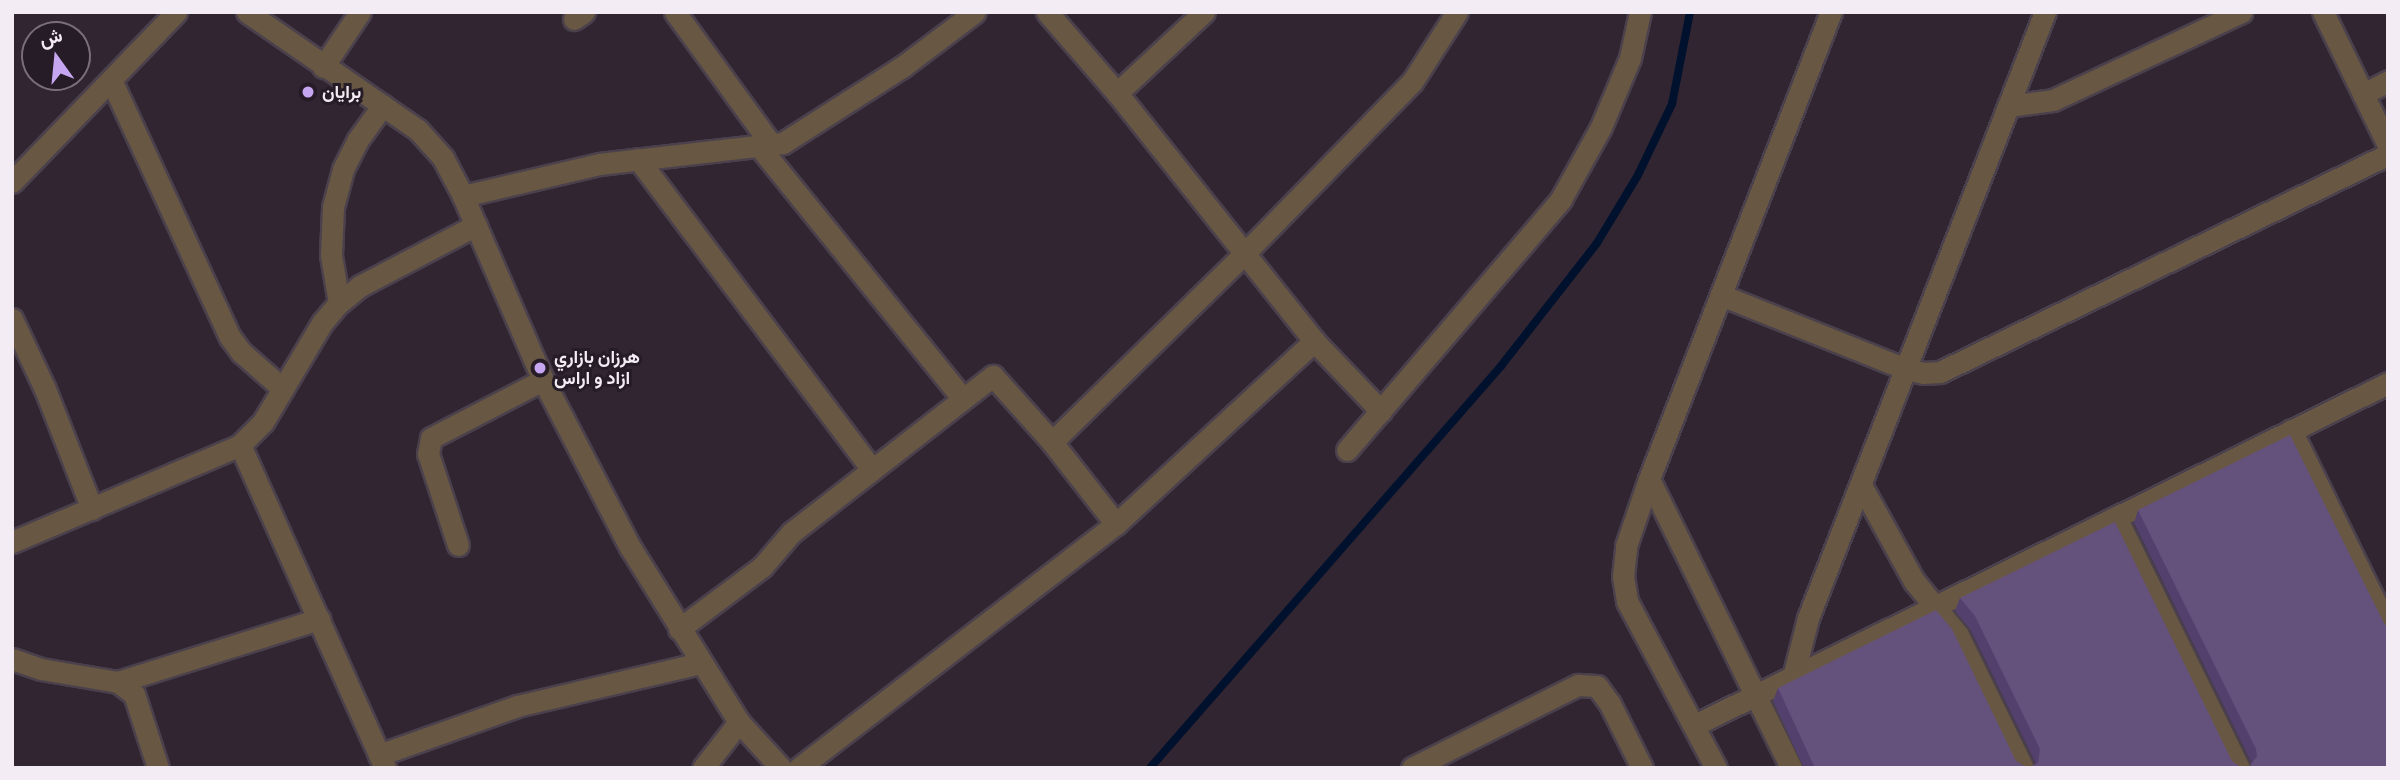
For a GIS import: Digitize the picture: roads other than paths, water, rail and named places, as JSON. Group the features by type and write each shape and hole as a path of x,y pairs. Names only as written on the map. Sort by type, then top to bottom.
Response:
{"street":[{"path":"12,182 112,82 176,12"},
{"path":"247,12 383,105 427,139 443,158 463,195 543,380 630,547 739,722 780,768"},
{"path":"323,66 360,12"},
{"path":"675,12 764,145 963,399"},
{"path":"463,195 599,164 783,143 902,66 975,12"},
{"path":"1047,12 1117,93 1243,255 1314,341 1381,411"},
{"path":"1117,93 1203,12"},
{"path":"1052,442 1243,255 1412,82 1457,12"},
{"path":"1347,450 1561,199 1611,104 1630,58 1640,12"},
{"path":"1716,768 1627,601 1623,577 1626,546 1649,479 1831,12"},
{"path":"1793,677 1808,618 2045,12"},
{"path":"2008,106 2053,100 2242,12"},
{"path":"2323,12 2388,145"},
{"path":"2363,94 2388,81"},
{"path":"112,82 230,337 241,352 283,389"},
{"path":"339,303 331,255 333,207 343,169 358,141 383,105"},
{"path":"1721,295 1906,369 1923,373 1941,372 2388,155"},
{"path":"638,159 872,470"},
{"path":"12,542 240,445 263,422 322,323 339,303 359,286 476,225"},
{"path":"12,319 45,389 92,509"},
{"path":"799,768 1116,524 1314,341"},
{"path":"679,629 762,566 791,533 993,376 1052,442 1116,524"},
{"path":"458,545 428,454 431,438 543,380"},
{"path":"1695,725 2388,383"},
{"path":"2291,430 2386,621"},
{"path":"240,445 382,761 517,706 701,663"},
{"path":"1649,479 1791,768"},
{"path":"1861,485 1914,581 1958,635 2023,768"},
{"path":"2116,517 2239,768"},
{"path":"12,659 41,669 118,682 319,619"},
{"path":"118,682 134,694 158,768"},
{"path":"1412,768 1578,685 1597,686 1610,704 1642,768"},
{"path":"703,768 739,722"}],"waterway":[{"path":"1150,768 1501,366 1597,243 1638,175 1672,104 1690,12"}],"place":[{"name":"برايان","path":"308,92"},
{"name":"هرزان بازاري ازاد و اراس","path":"540,368"}]}
